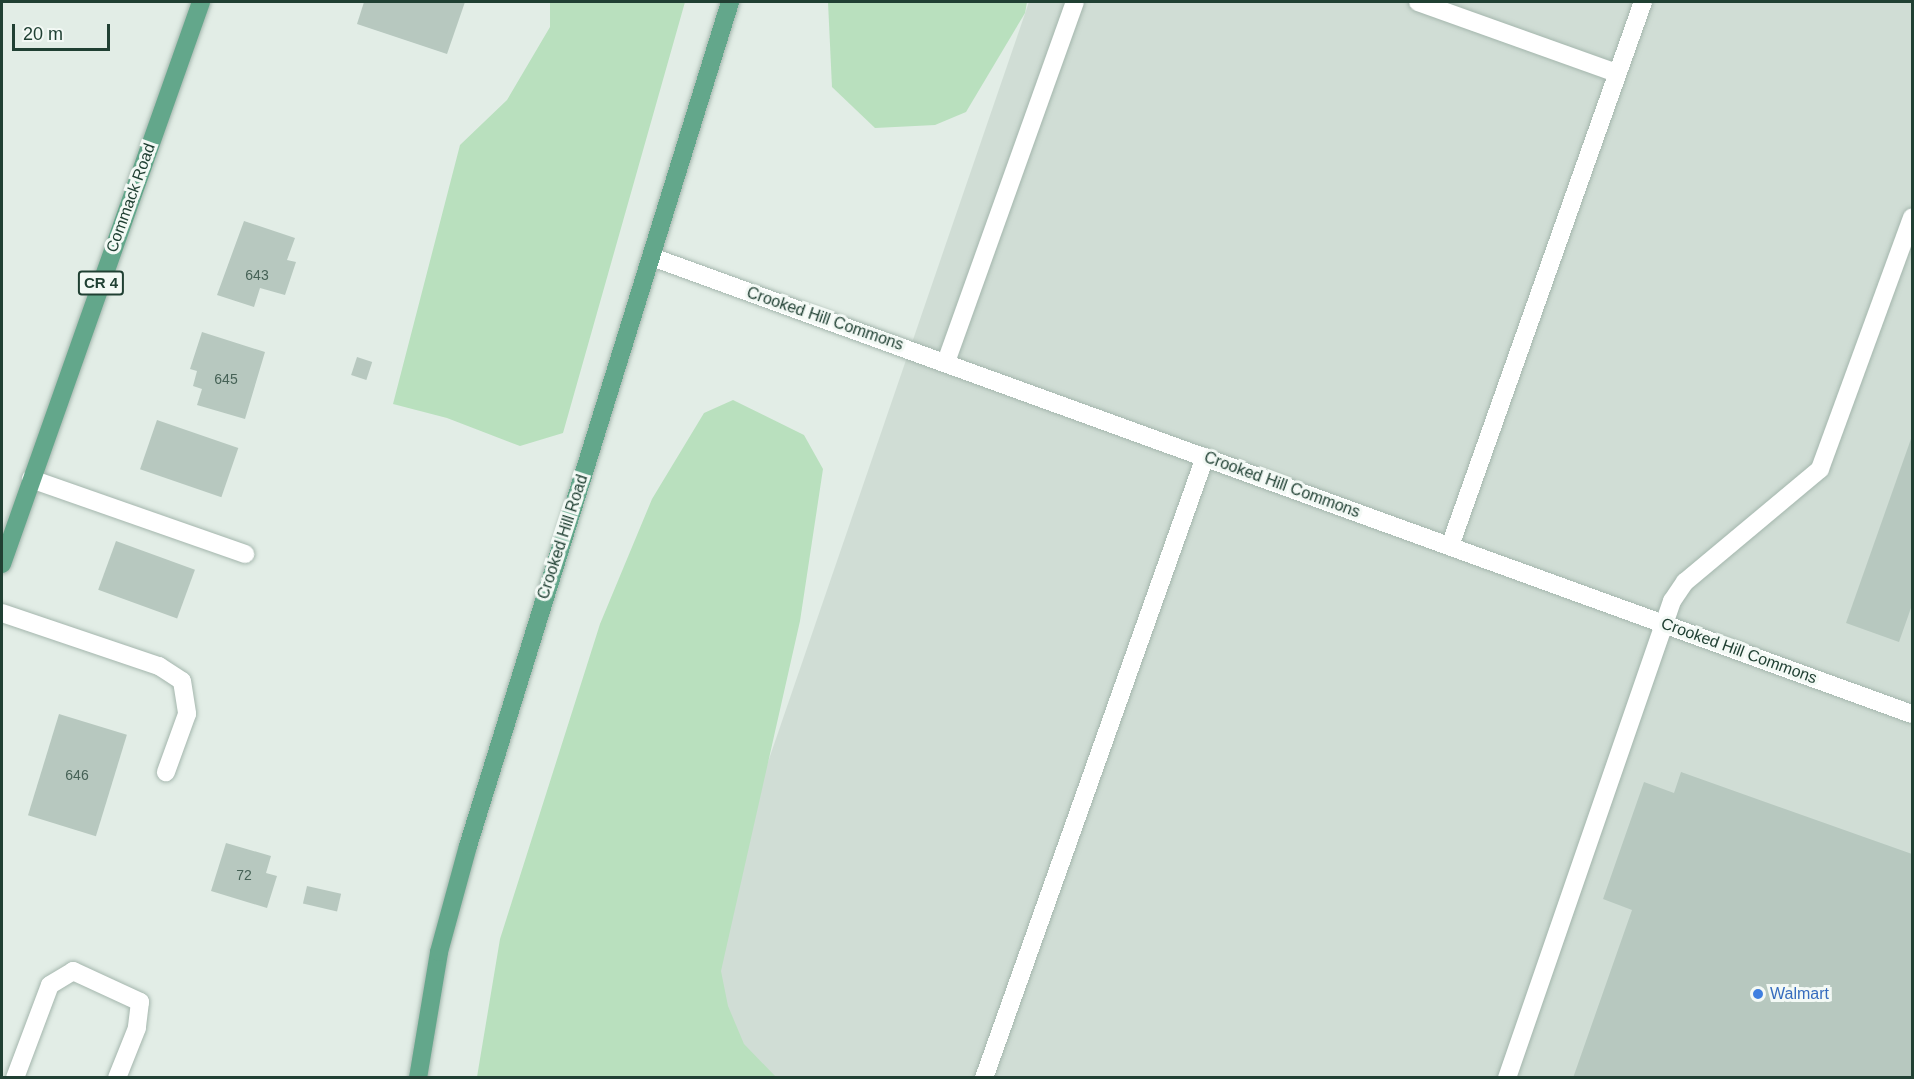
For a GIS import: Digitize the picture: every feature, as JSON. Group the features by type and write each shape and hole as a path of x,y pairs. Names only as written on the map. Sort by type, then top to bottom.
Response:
{"main road":[{"name":"Commack Road","path":"2,564 201,2"},
{"name":"Crooked Hill Road","path":"418,1077 430,998 452,903 730,2"}],"lane":[{"path":"946,362 1075,2"},
{"path":"1418,2 1616,73"},
{"path":"1450,546 1643,2"},
{"path":"1507,1077 1665,624 1684,582 1820,469 1912,217"},
{"name":"Crooked Hill Commons","path":"652,257 1912,714"},
{"path":"984,1077 1205,457"},
{"path":"31,479 245,554"},
{"path":"2,612 159,666 182,681 187,714 166,772"},
{"path":"15,1077 50,985 72,971 140,1002 137,1028 117,1077"}],"shaded area":[{"path":"1029,2 1912,2 1912,1077 696,1078 678,1024"}],"green space":[{"path":"550,2 685,2 563,433 520,446 447,418 393,404 460,145 507,100 550,27"},
{"path":"828,2 1027,2 1025,13 966,112 935,125 875,128 832,87"},
{"path":"733,400 804,435 823,469 800,621 721,971 728,1006 744,1044 776,1077 477,1077 500,939 600,624 652,499 704,413"}],"building":[{"path":"364,2 465,2 447,54 357,24"},
{"path":"244,221 295,238 287,260 296,262 285,295 260,288 254,307 217,295"},
{"path":"202,332 265,352 245,419 197,405 202,389 193,386 197,371 190,369"},
{"path":"357,357 372,362 366,380 351,375"},
{"path":"157,420 238,448 221,497 140,469"},
{"path":"1912,436 1912,605 1899,642 1846,623"},
{"path":"116,541 195,570 177,619 98,590"},
{"path":"59,714 127,735 96,836 28,815"},
{"name":"Walmart","path":"1681,772 1912,854 1912,1078 1573,1078 1632,910 1603,899 1644,782 1674,793"},
{"path":"226,843 271,856 266,873 277,876 267,908 211,891"},
{"path":"307,886 341,894 337,911 303,904"}],"place":[{"name":"Walmart","path":"1758,994"}]}
